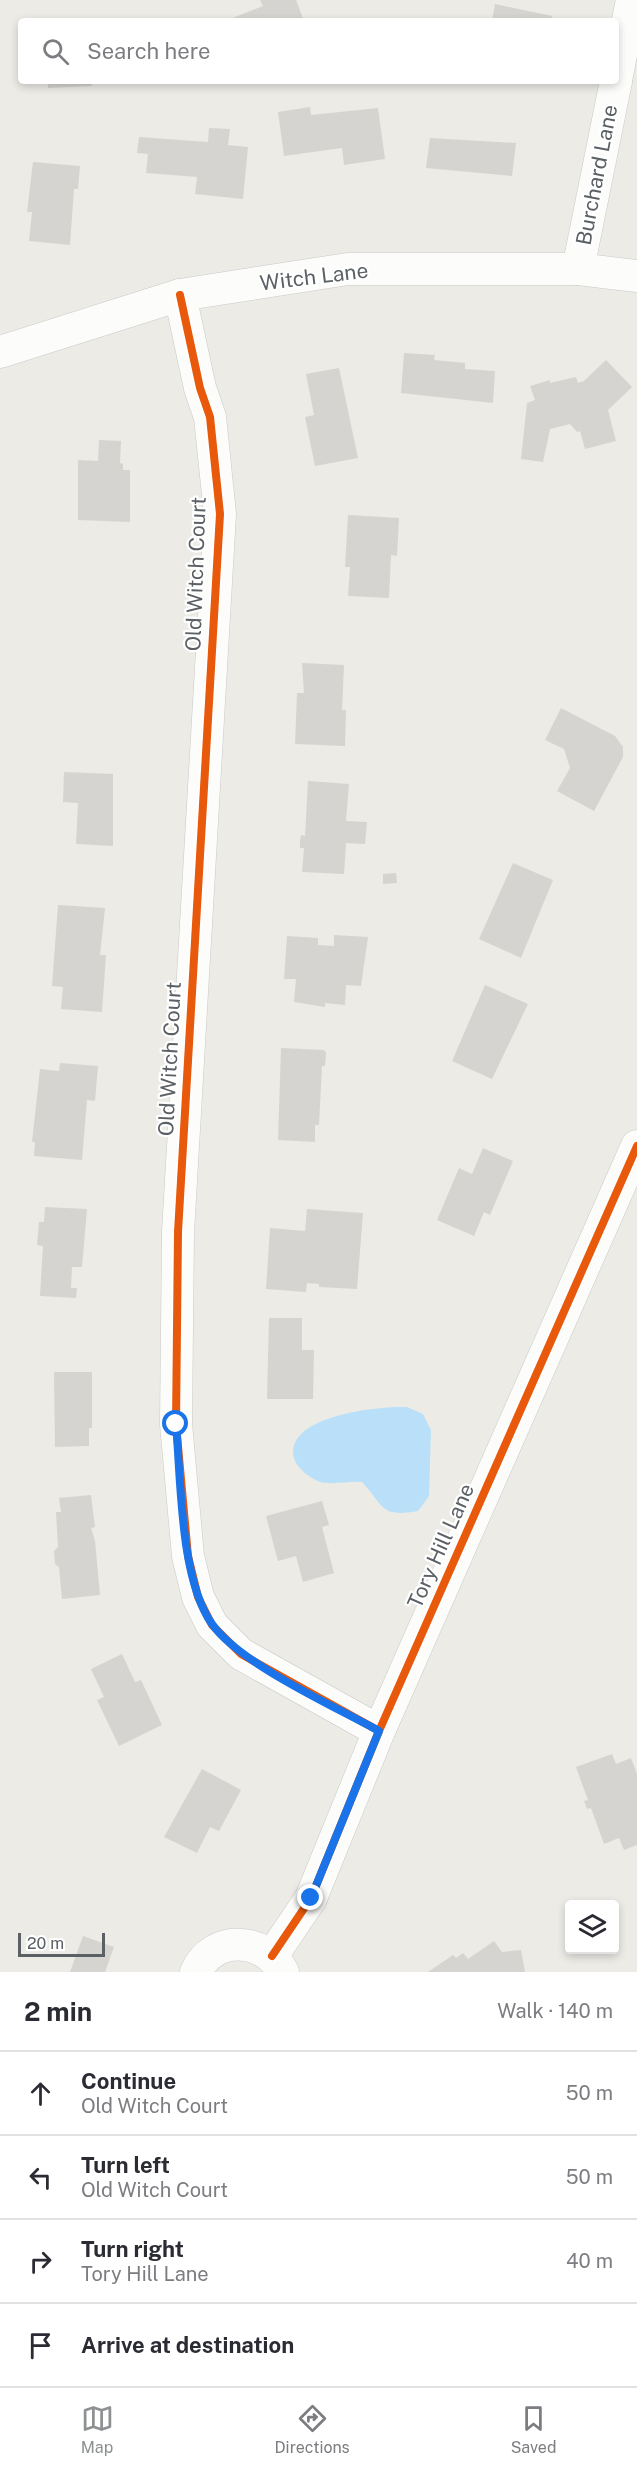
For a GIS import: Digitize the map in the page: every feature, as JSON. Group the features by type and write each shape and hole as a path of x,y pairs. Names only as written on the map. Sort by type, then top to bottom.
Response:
{"street":[{"name":"Burchard Lane","path":"619,65 632,0"},
{"name":"Burchard Lane","path":"578,269 615,84"},
{"name":"Witch Lane","path":"0,352 180,295 348,269 578,269 637,276"},
{"name":"Old Witch Court","path":"180,295 200,388 210,417 220,514 178,1232 176,1424 188,1556 198,1597 212,1624 241,1654 379,1731"},
{"name":"Tory Hill Lane","path":"196,1972 210,1953 225,1946 241,1944 258,1947 277,1964 311,1898 379,1731 637,1146"}],"water":[{"path":"407,1407 423,1414 431,1430 429,1496 418,1511 396,1513 389,1511 379,1503 362,1482 320,1482 304,1473 294,1458 295,1443 304,1432 318,1423 357,1411"}],"building":[{"path":"260,0 296,0 303,18 233,18 263,6"},
{"path":"495,4 552,16 552,18 493,18"},
{"path":"48,84 92,84 92,86 48,88"},
{"path":"310,107 311,115 378,108 385,159 344,165 342,148 284,156 278,112"},
{"path":"209,128 230,129 228,145 248,147 243,199 195,194 197,177 146,173 148,154 137,153 139,137 208,142"},
{"path":"430,138 516,143 512,176 426,168"},
{"path":"33,162 80,166 78,189 74,189 70,245 29,241 32,212 27,212"},
{"path":"404,353 435,355 434,360 465,363 465,369 495,371 493,403 401,393"},
{"path":"606,360 632,387 608,410 616,441 585,449 580,431 577,432 570,424 550,429 543,462 521,459 527,403 535,400 530,386 550,380 550,383 576,377 578,383 584,381"},
{"path":"339,368 358,458 315,466 305,417 314,415 306,374"},
{"path":"99,440 121,441 120,463 123,464 123,470 130,470 130,522 78,520 78,460 98,461"},
{"path":"348,515 399,518 397,556 391,555 389,598 348,596 350,567 345,567"},
{"path":"302,663 344,665 342,710 346,710 345,746 295,744 297,693 304,693"},
{"path":"561,708 615,736 623,747 623,757 594,811 557,791 570,768 564,749 545,740"},
{"path":"64,772 113,774 113,846 76,844 78,803 63,802"},
{"path":"308,781 349,784 346,821 367,822 365,844 346,843 344,874 302,872 304,848 300,848 300,840 301,835 305,836"},
{"path":"513,863 553,880 521,958 479,939"},
{"path":"396,873 397,883 383,884 383,874"},
{"path":"58,905 105,908 100,955 106,955 102,1012 61,1009 63,987 52,986"},
{"path":"334,935 368,937 361,986 346,985 345,1005 325,1003 325,1007 294,1002 296,979 284,979 287,936 318,938 318,945 334,946"},
{"path":"485,985 528,1004 492,1079 452,1061"},
{"path":"281,1048 324,1050 326,1053 325,1066 322,1066 319,1125 315,1125 315,1142 278,1140"},
{"path":"60,1063 98,1066 95,1101 87,1100 82,1160 34,1156 35,1142 32,1142 40,1069 59,1071"},
{"path":"483,1148 513,1161 490,1215 484,1212 474,1236 437,1220 459,1168 472,1174"},
{"path":"45,1207 87,1209 82,1267 72,1267 71,1288 77,1288 76,1298 40,1296 43,1246 37,1245 39,1222 44,1222"},
{"path":"307,1209 363,1213 357,1289 319,1287 319,1284 307,1283 306,1292 266,1289 270,1228 305,1231"},
{"path":"269,1318 302,1318 302,1350 314,1350 313,1399 267,1399"},
{"path":"54,1372 92,1372 92,1428 89,1428 89,1446 55,1447"},
{"path":"91,1495 95,1527 91,1528 95,1541 100,1595 62,1599 59,1567 55,1564 54,1551 58,1547 56,1512 61,1512 59,1498"},
{"path":"322,1501 329,1525 322,1527 334,1573 303,1582 296,1556 278,1561 266,1516"},
{"path":"122,1654 135,1682 141,1680 162,1725 119,1746 97,1700 104,1697 91,1669"},
{"path":"612,1754 616,1764 631,1758 637,1774 637,1845 624,1850 619,1838 604,1844 591,1808 587,1809 584,1801 588,1800 576,1767"},
{"path":"202,1769 241,1790 219,1831 210,1827 197,1853 164,1837"},
{"path":"83,1936 114,1947 105,1972 70,1972"},
{"path":"494,1941 502,1952 521,1950 525,1972 428,1972 453,1955 456,1958 463,1953 468,1959"}],"cycle path":[{"path":"180,295 200,388 210,417 220,514 178,1232 176,1424 188,1556 198,1597 212,1625 241,1654 379,1731"},
{"path":"272,1956 311,1898 379,1731 637,1146"}],"route":[{"path":"176,1424 188,1556 198,1597 212,1624 241,1654 379,1731 311,1898"}]}
